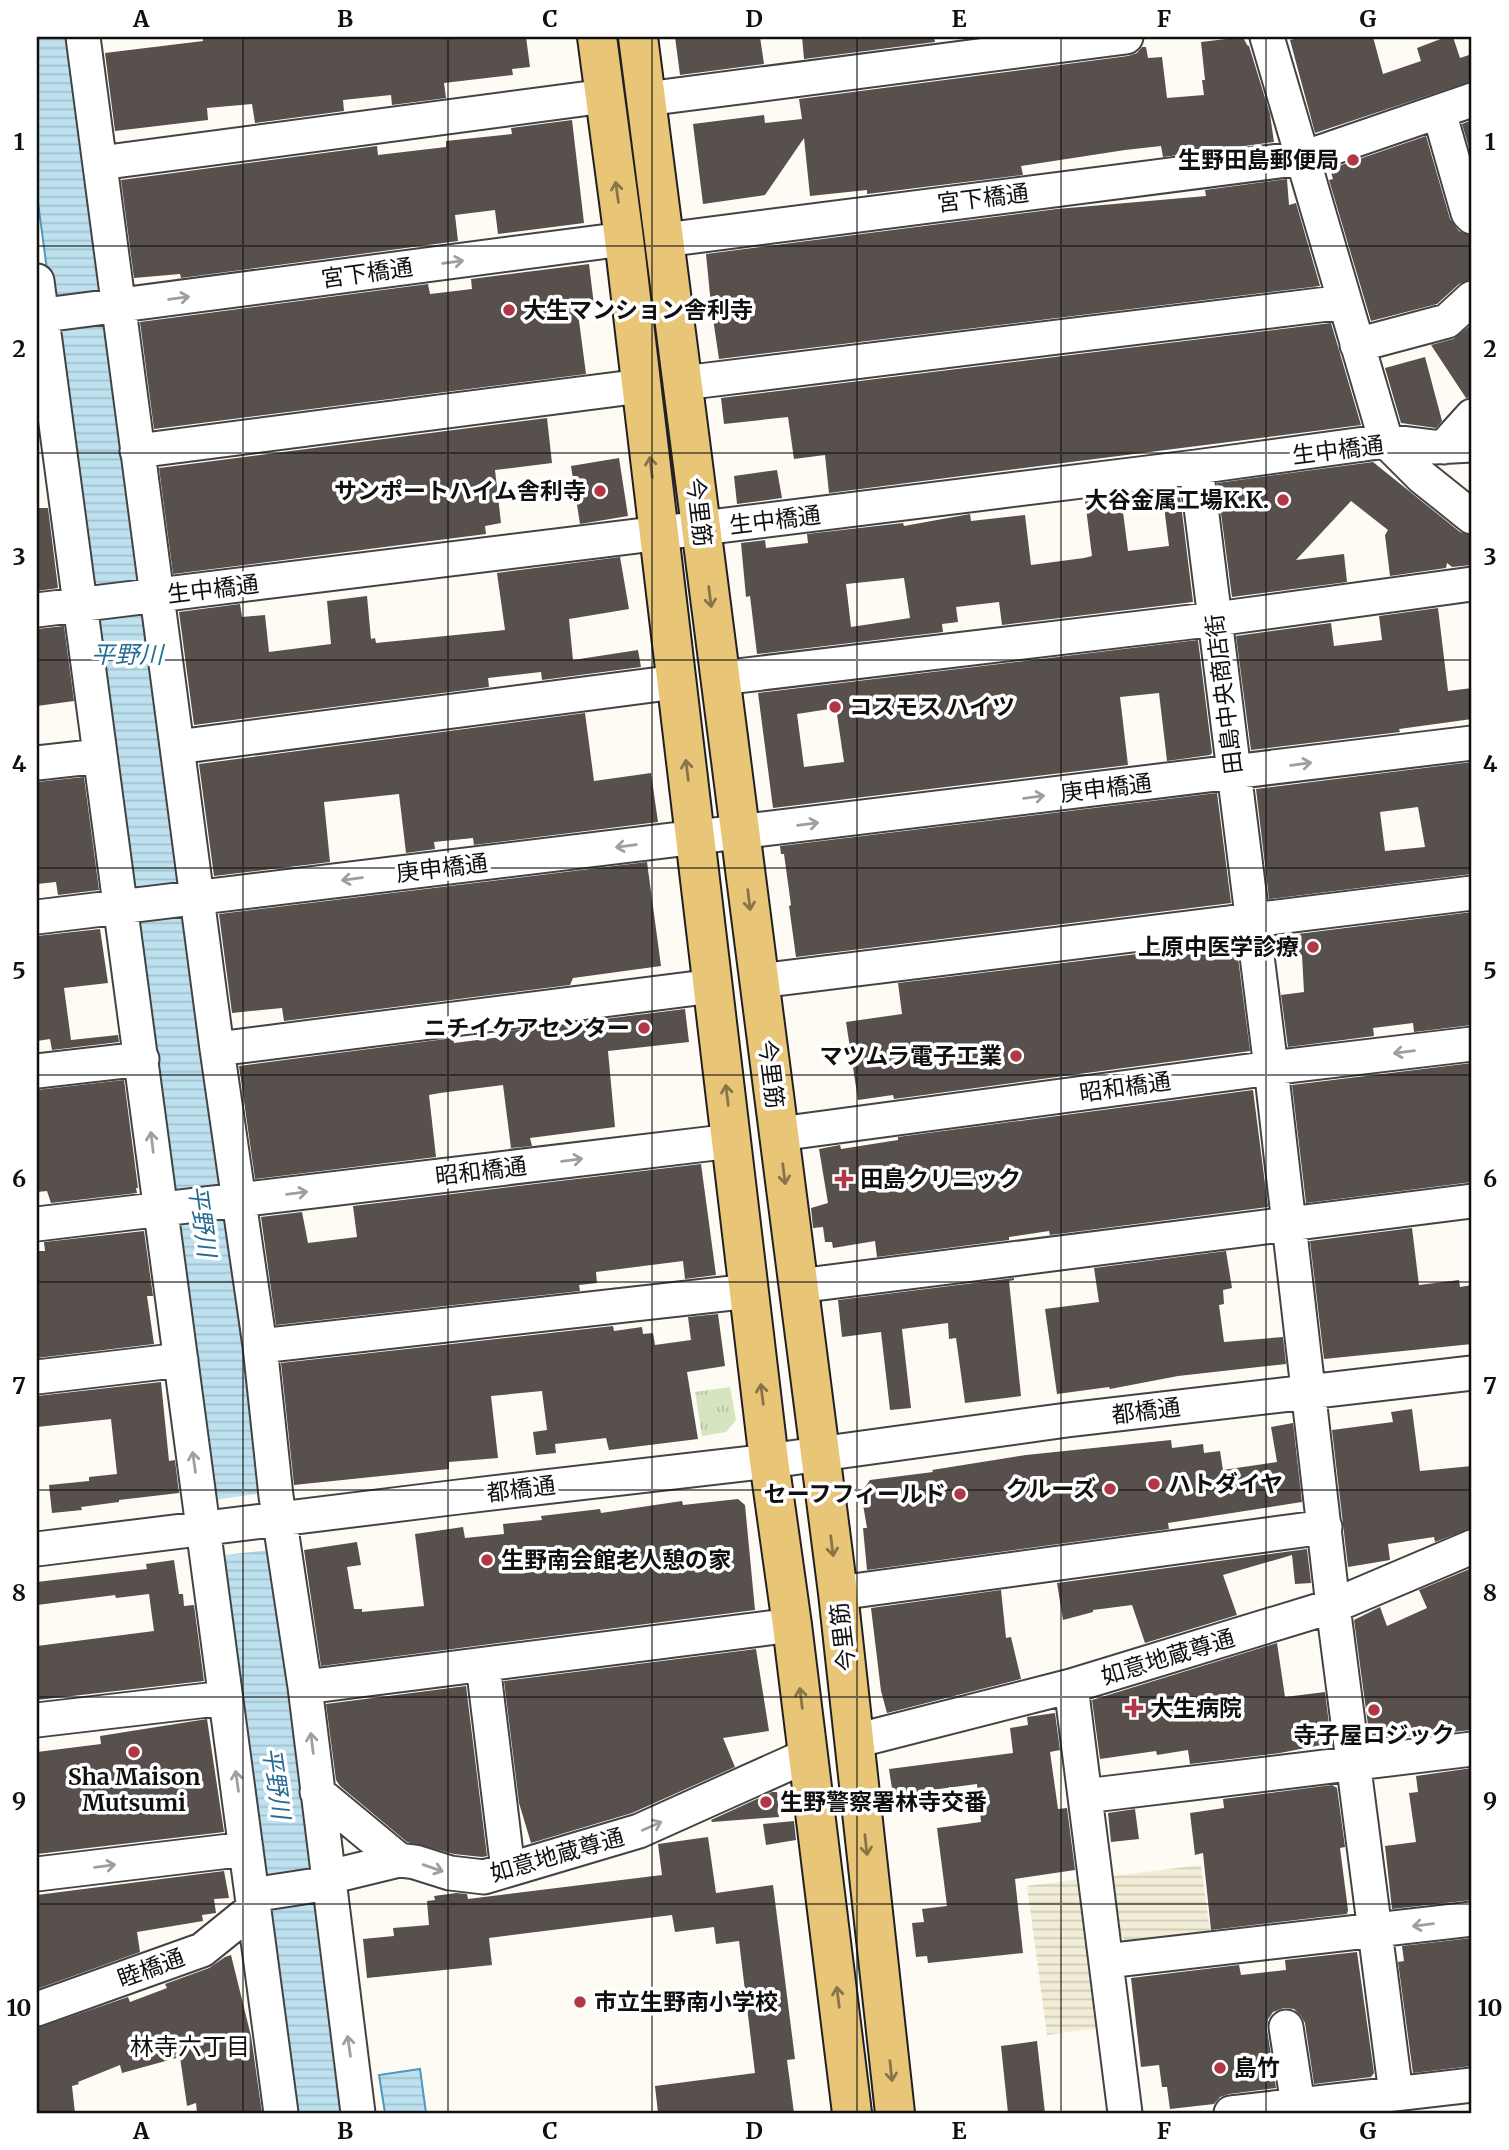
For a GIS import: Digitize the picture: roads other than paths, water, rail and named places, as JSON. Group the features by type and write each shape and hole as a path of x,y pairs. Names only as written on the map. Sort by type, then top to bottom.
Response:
{"main road":[{"name":"今里筋","path":"597,37 624,239 769,1461 792,1625 852,2113"},
{"name":"今里筋","path":"638,37 838,1593 895,2113"}],"street":[{"path":"83,37 115,307 137,451 153,596 177,747 193,898 216,1049 233,1201 260,1346 277,1520 305,1688 327,1882 358,2113"},
{"path":"646,99 1126,37"},
{"path":"1267,37 1386,441 1422,477 1472,517"},
{"path":"100,163 605,96"},
{"name":"宮下橋通","path":"664,240 1303,158 1472,100"},
{"path":"1439,112 1468,213 1472,217"},
{"name":"宮下橋通","path":"43,315 624,239"},
{"path":"37,281 43,315 49,461 85,604 100,756 125,907 142,1059 165,1209 181,1360 207,1529 225,1698 246,1849 256,1899 281,2113"},
{"path":"1357,345 1447,321 1472,298"},
{"path":"683,383 1344,302"},
{"path":"137,451 641,386"},
{"path":"1458,446 1472,416"},
{"name":"生中橋通","path":"37,610 1196,467 1386,441 1458,446"},
{"name":"田島中央商店街","path":"1196,467 1310,1392 1333,1606 1396,2094"},
{"path":"720,678 1216,619 1472,584"},
{"path":"177,747 676,682"},
{"name":"庚申橋通","path":"125,907 1472,743"},
{"path":"37,763 100,756"},
{"path":"759,981 1472,893"},
{"path":"37,917 125,907"},
{"path":"216,1049 713,986"},
{"name":"昭和橋通","path":"779,1134 1472,1044"},
{"path":"37,1071 142,1059"},
{"name":"昭和橋通","path":"165,1209 732,1141"},
{"path":"799,1286 1472,1200"},
{"path":"37,1224 165,1209"},
{"path":"260,1346 750,1292"},
{"path":"37,1377 181,1360"},
{"name":"都橋通","path":"207,1529 769,1461 1067,1420 1472,1373"},
{"path":"838,1593 1325,1527"},
{"path":"37,1549 207,1529"},
{"name":"如意地蔵尊通","path":"855,1741 1071,1686 1333,1606 1472,1547"},
{"path":"305,1688 792,1625"},
{"path":"483,1665 508,1870"},
{"path":"1071,1686 1125,2113"},
{"path":"37,1720 225,1698"},
{"path":"1085,1796 1472,1749"},
{"name":"如意地蔵尊通","path":"317,1792 399,1860 415,1861 450,1873 484,1877 639,1831 808,1755"},
{"path":"37,1874 246,1849"},
{"path":"256,1899 327,1882 399,1860"},
{"name":"睦橋通","path":"37,2009 202,1950 256,1899"},
{"path":"1106,1961 1472,1919"},
{"path":"1286,2027 1298,2105"},
{"path":"1231,2113 1472,2085"}],"water":[{"name":"平野川","path":"37,37 73,37 350,2113 293,2113 37,195"},
{"path":"420,2069 426,2113 385,2113 379,2075"}],"place":[{"name":"生野田島郵便局","path":"1353,160"},
{"name":"大生マンション舎利寺","path":"509,310"},
{"name":"サンポートハイム舎利寺","path":"600,491"},
{"name":"大谷金属工場K.K.","path":"1283,500"},
{"name":"コスモス ハイツ","path":"835,707"},
{"name":"上原中医学診療","path":"1313,947"},
{"name":"ニチイケアセンター","path":"644,1028"},
{"name":"マツムラ電子工業","path":"1016,1056"},
{"name":"田島クリニック","path":"844,1179"},
{"name":"ハトダイヤ","path":"1154,1484"},
{"name":"クルーズ","path":"1110,1489"},
{"name":"セーフフィールド","path":"960,1494"},
{"name":"生野南会館老人憩の家","path":"487,1560"},
{"name":"大生病院","path":"1134,1708"},
{"name":"寺子屋ロジック","path":"1374,1710"},
{"name":"Sha Maison Mutsumi","path":"134,1752"},
{"name":"生野警察署林寺交番","path":"766,1802"},
{"name":"市立生野南小学校","path":"580,2002"},
{"name":"島竹","path":"1220,2068"}],"district":[{"name":"林寺六丁目","path":"190,2047"}]}
